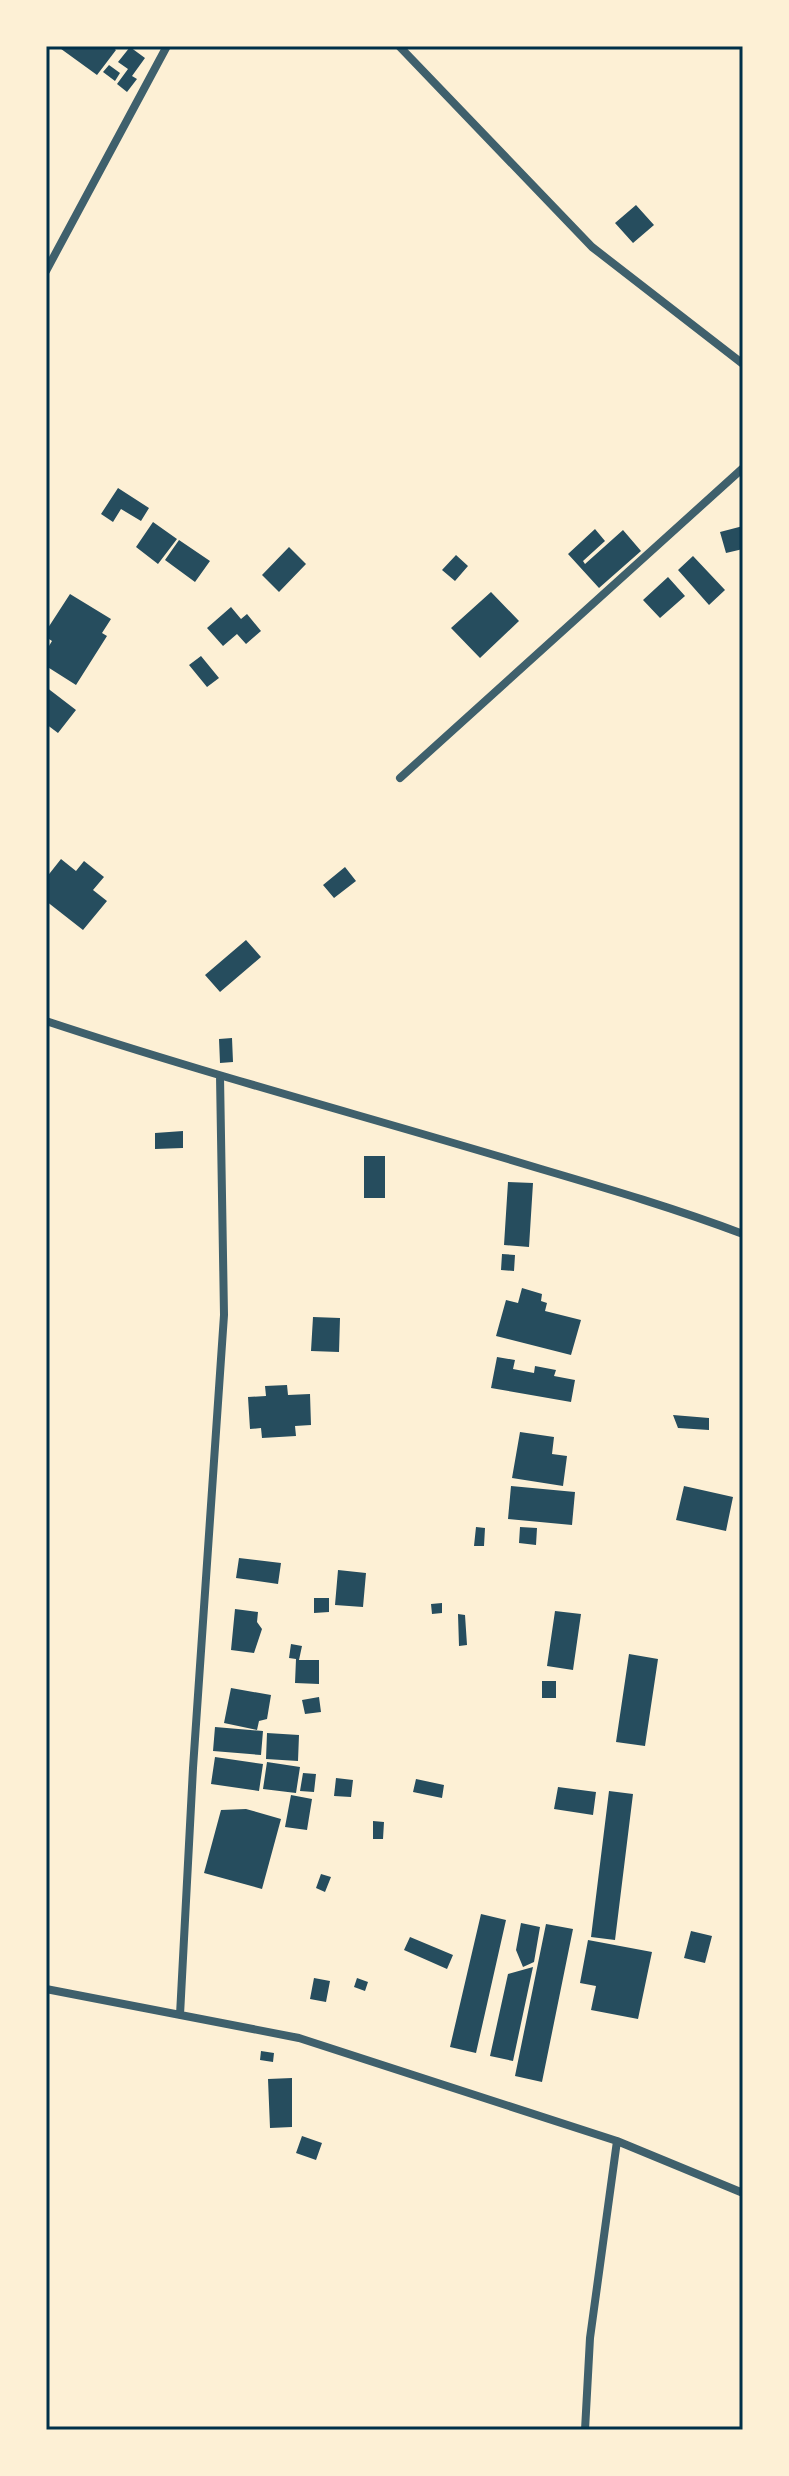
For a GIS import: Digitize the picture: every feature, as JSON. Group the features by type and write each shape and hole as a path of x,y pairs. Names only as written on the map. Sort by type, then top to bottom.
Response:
{"street":[{"path":"46,271 167,46"},
{"path":"399,46 592,247 743,364"},
{"path":"400,778 743,468"},
{"path":"46,1021 220,1076 692,1214 743,1234"},
{"path":"180,2015 193,1768 224,1315 220,1076"},
{"path":"46,1989 299,2038 617,2141 743,2193"},
{"path":"585,2430 590,2338 617,2141"}],"building":[{"path":"57,46 111,46 116,50 97,75"},
{"path":"130,47 145,58 132,76 137,79 127,92 117,84 128,69 118,62"},
{"path":"109,65 120,73 115,81 103,72"},
{"path":"636,205 654,225 633,243 615,223"},
{"path":"118,488 149,508 141,521 121,509 113,522 101,514"},
{"path":"153,522 177,539 158,564 136,547"},
{"path":"743,526 743,549 726,553 720,532"},
{"path":"595,529 605,541 583,561 585,564 623,530 641,551 599,588 568,554"},
{"path":"179,540 210,561 195,582 165,560"},
{"path":"289,547 306,564 279,592 262,575"},
{"path":"456,555 468,566 455,581 442,570"},
{"path":"693,556 725,590 709,605 678,570"},
{"path":"668,577 685,596 660,618 643,600"},
{"path":"491,592 519,621 480,658 451,628"},
{"path":"70,594 111,619 102,633 107,636 76,685 46,666 46,651 52,641 46,637 46,631"},
{"path":"231,607 241,619 247,614 261,631 246,644 237,634 223,646 207,628"},
{"path":"201,656 219,678 207,687 189,665"},
{"path":"46,687 76,710 58,733 46,724"},
{"path":"61,859 76,871 84,861 104,877 93,890 107,901 83,930 46,901 46,878"},
{"path":"345,867 356,881 334,898 323,885"},
{"path":"246,940 261,957 220,992 205,975"},
{"path":"232,1038 233,1062 220,1063 219,1039"},
{"path":"183,1131 183,1148 155,1149 155,1133"},
{"path":"364,1156 385,1156 385,1198 364,1198"},
{"path":"508,1182 533,1183 529,1247 504,1245"},
{"path":"502,1254 515,1255 514,1271 501,1270"},
{"path":"522,1288 542,1294 541,1301 547,1303 545,1311 581,1320 571,1355 496,1336 506,1300 518,1303"},
{"path":"313,1317 340,1318 339,1352 311,1351"},
{"path":"497,1357 515,1360 513,1369 534,1373 535,1366 556,1370 554,1376 575,1380 571,1402 491,1388"},
{"path":"287,1385 288,1395 310,1394 311,1425 295,1426 296,1436 262,1438 261,1428 250,1429 248,1397 266,1396 265,1386"},
{"path":"673,1415 709,1418 709,1430 678,1428"},
{"path":"520,1432 554,1437 552,1454 567,1456 563,1486 512,1478"},
{"path":"511,1486 575,1492 572,1525 508,1519"},
{"path":"684,1486 733,1497 726,1531 676,1520"},
{"path":"476,1527 485,1528 484,1546 474,1546"},
{"path":"520,1527 537,1528 536,1545 519,1543"},
{"path":"239,1558 281,1563 278,1584 236,1578"},
{"path":"338,1570 366,1573 363,1607 335,1605"},
{"path":"314,1598 329,1598 329,1612 314,1613"},
{"path":"442,1603 442,1613 432,1614 431,1604"},
{"path":"235,1609 258,1612 257,1622 262,1629 254,1653 231,1650"},
{"path":"555,1611 581,1614 573,1670 547,1666"},
{"path":"458,1614 465,1615 467,1645 459,1646"},
{"path":"291,1644 302,1646 299,1660 319,1660 319,1684 295,1683 296,1659 289,1658"},
{"path":"629,1654 658,1659 645,1746 616,1742"},
{"path":"542,1681 556,1681 556,1698 542,1698"},
{"path":"231,1688 271,1695 267,1719 259,1721 257,1730 224,1723"},
{"path":"319,1697 321,1712 305,1714 302,1700"},
{"path":"215,1727 263,1731 261,1755 213,1751"},
{"path":"267,1733 299,1735 298,1761 266,1759"},
{"path":"215,1757 263,1764 259,1791 211,1784"},
{"path":"267,1762 300,1767 296,1793 263,1789"},
{"path":"303,1773 316,1774 314,1792 300,1791"},
{"path":"336,1778 353,1780 351,1797 334,1796"},
{"path":"416,1779 444,1785 442,1798 413,1792"},
{"path":"558,1787 596,1792 593,1815 554,1809"},
{"path":"609,1791 633,1794 615,1940 591,1937"},
{"path":"291,1795 312,1799 307,1830 285,1827"},
{"path":"246,1809 281,1819 262,1889 204,1873 221,1810"},
{"path":"373,1821 384,1822 383,1839 373,1839"},
{"path":"321,1874 331,1877 325,1892 316,1888"},
{"path":"481,1914 506,1920 476,2053 450,2047"},
{"path":"521,1923 540,1927 534,1962 523,1967 516,1950"},
{"path":"546,1924 573,1929 542,2082 515,2076"},
{"path":"691,1931 712,1936 705,1963 684,1958"},
{"path":"410,1937 453,1955 447,1969 404,1950"},
{"path":"588,1940 652,1952 638,2019 591,2010 596,1986 580,1983"},
{"path":"533,1967 513,2061 490,2056 508,1974"},
{"path":"314,1978 330,1981 326,2002 310,1999"},
{"path":"357,1978 368,1982 365,1991 354,1987"},
{"path":"261,2051 274,2053 273,2062 260,2060"},
{"path":"292,2078 292,2127 270,2128 268,2079"},
{"path":"302,2136 322,2143 316,2160 296,2153"}]}
